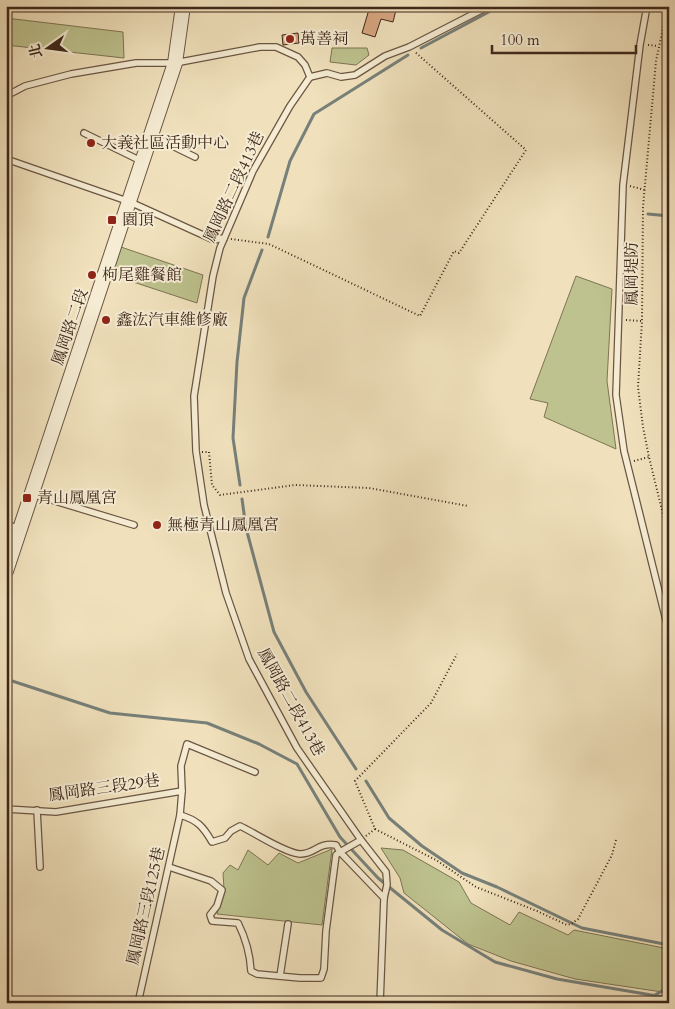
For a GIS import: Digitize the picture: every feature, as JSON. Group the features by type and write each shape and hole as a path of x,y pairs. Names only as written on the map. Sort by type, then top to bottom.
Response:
{"street":[{"name":"鳳岡路二段","path":"6,571 175,63 183,6"}],"lane":[{"path":"6,96 25,86 71,74 136,63 175,63 260,47 276,47 298,57 305,65 310,77 327,73 341,77 355,75 385,56 409,47 489,6"},
{"path":"648,6 640,45 623,185 616,395 627,463 669,632"},
{"name":"鳳岡路二段413巷","path":"310,77 290,106 253,171 220,248 213,276 194,396 196,451 210,532 226,593 249,659 297,748 361,840 386,872 387,885 384,898 380,1003"},
{"path":"84,133 143,162"},
{"path":"152,136 195,157"},
{"path":"6,159 130,202 214,240 224,238"},
{"path":"32,494 134,526"},
{"path":"6,524 20,529"},
{"path":"182,791 181,766 187,744 255,772"},
{"name":"鳳岡路三段29巷","path":"6,809 56,812 182,791 180,815"},
{"path":"37,810 40,867"},
{"path":"180,815 196,820 206,831 212,842 225,838 231,831 240,826 259,837 298,854 311,852 322,845 336,845 340,852 384,898"},
{"name":"鳳岡路三段125巷","path":"138,1003 180,815"},
{"path":"169,867 211,881 222,890 217,906 210,915 212,921 238,923 246,939 251,971 257,974 320,978 324,969 326,930 336,855 361,840"},
{"path":"280,976 288,924"}],"path":[{"name":"鳳岡堤防","path":"668,6 656,61 645,190 642,322 638,387 649,458 669,539"},
{"path":"640,45 659,46"},
{"path":"224,238 268,244 420,316 454,251 459,253 526,150 409,47"},
{"path":"623,185 645,190"},
{"path":"618,320 642,322"},
{"path":"196,451 209,452 212,485 220,494 295,485 369,488 468,506"},
{"path":"627,463 649,458"},
{"path":"457,654 431,703 355,781 375,828 436,860 476,887 567,924 571,924 578,919 612,855 616,840"},
{"path":"361,840 375,828"}],"green space":[{"path":"6,18 123,32 124,58 6,45"},
{"path":"332,48 367,48 369,55 356,65 330,62"},
{"path":"121,247 203,275 197,303 112,275"},
{"path":"576,276 612,289 607,381 616,449 544,417 548,403 530,399"},
{"path":"381,848 403,850 459,882 471,903 510,925 519,912 568,935 574,930 669,949 669,993 575,979 511,961 468,944 404,893 400,878"},
{"path":"332,849 322,925 217,914 224,889 223,873 230,865 238,870 248,850 268,865 279,853 298,863"}],"building":[{"path":"370,6 397,6 393,22 381,19 375,37 362,33"},
{"name":"萬善祠","path":"298,33 299,43 283,45 282,35"}],"waterway":[{"path":"421,48 500,6"},
{"path":"268,237 290,161 314,114 408,55"},
{"path":"648,214 669,216"},
{"path":"240,485 233,438 237,362 244,298 262,250"},
{"path":"242,499 246,528 274,632 306,692 356,769"},
{"path":"6,679 110,713 207,723 259,744 297,764 340,837 378,878 442,930 495,962 557,979 669,998"},
{"path":"366,781 389,818 422,846 462,873 497,887 582,928 669,945"},
{"path":"655,995 669,987"}],"place":[{"name":"萬善祠","path":"290,39"},
{"name":"大義社區活動中心","path":"91,143"},
{"name":"園頂","path":"112,220"},
{"name":"枸尾雞餐館","path":"92,275"},
{"name":"鑫汯汽車維修廠","path":"106,320"},
{"name":"青山鳳凰宮","path":"27,498"},
{"name":"無極青山鳳凰宮","path":"157,525"}]}
